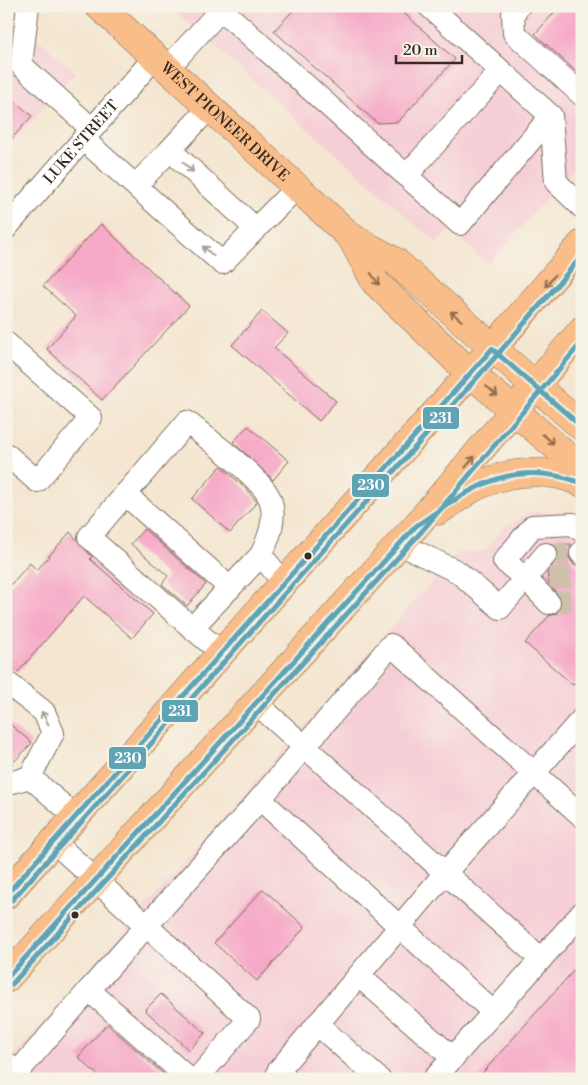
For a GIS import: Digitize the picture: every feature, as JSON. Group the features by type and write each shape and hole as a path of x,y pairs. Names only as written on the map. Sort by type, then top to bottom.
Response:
{"main road":[{"name":"WEST PIONEER DRIVE","path":"99,6 351,237 396,262 582,428"},
{"name":"WEST PIONEER DRIVE","path":"351,237 375,282 470,373 582,469"},
{"path":"6,895 470,373 582,244"},
{"path":"6,979 408,535 582,330"},
{"path":"408,535 483,483 512,474 543,472 570,477 582,483"}],"street":[{"path":"28,6 14,58 136,185 222,263 297,187"},
{"path":"429,6 551,116 556,182 582,207"},
{"path":"519,6 513,14 514,33 582,95"},
{"path":"223,8 460,224 551,116"},
{"name":"LUKE STREET","path":"6,228 88,134 161,63 223,8"},
{"path":"406,176 500,72"},
{"path":"136,185 210,107"},
{"path":"170,150 256,229"},
{"path":"6,343 91,418 37,481 6,454"},
{"path":"192,628 261,555 270,537 272,518 270,499 254,479 187,422 89,537 192,628 222,652"},
{"path":"125,494 230,588"},
{"path":"548,603 526,579 504,561 533,526 573,524 582,546"},
{"path":"408,535 458,572 500,608 546,554"},
{"path":"261,555 284,583"},
{"path":"526,579 549,578"},
{"path":"15,1072 260,799 391,645 582,816"},
{"path":"6,682 44,712 53,733 30,776 6,784"},
{"path":"256,703 541,959"},
{"path":"278,1076 318,1024 445,873 582,719"},
{"path":"30,776 76,817"},
{"path":"260,799 493,1012"},
{"path":"54,842 94,881 249,1019 197,1079"},
{"path":"434,1079 582,913"},
{"path":"358,976 453,1058"},
{"path":"89,990 189,1079"},
{"path":"318,1024 379,1079"}],"shaded area":[{"path":"169,6 582,6 582,159 488,264 450,229 437,243"},
{"path":"6,11 75,72 6,151"},
{"path":"531,512 567,513 582,524 582,1079 6,1079 6,1065 458,552 485,551 503,528"}],"building":[{"path":"297,6 396,6 455,59 398,122 377,123 274,31"},
{"path":"560,6 582,6 582,77 535,34"},
{"path":"6,94 32,116 6,145"},
{"path":"101,224 189,306 102,400 47,349 76,316 43,286"},
{"path":"262,311 288,333 274,348 336,401 319,421 232,345"},
{"path":"248,426 289,461 273,480 233,442"},
{"path":"221,466 257,502 230,533 192,499"},
{"path":"144,529 206,584 187,606 162,584 168,576 131,544"},
{"path":"70,532 92,557 90,559 153,614 132,638 84,596 18,672 6,662 6,590 30,563 37,570"},
{"path":"571,544 569,557 573,564 582,567 582,676 573,685 525,643 549,616 558,613 561,607 562,599 549,584 547,573 559,557 555,545"},
{"path":"6,721 32,743 6,770"},
{"path":"263,889 305,927 257,981 214,943"},
{"path":"582,961 582,1079 477,1079"},
{"path":"161,994 205,1033 189,1050 145,1010"},
{"path":"107,1024 169,1079 102,1079 78,1057"}],"tunnel":[{"path":"546,554 581,553"},
{"path":"549,578 582,576"},
{"path":"549,603 582,600"}],"transit line":[{"name":"231","path":"12,900 498,354 582,256"},
{"name":"231","path":"12,984 422,531 582,342"},
{"name":"230","path":"492,349 582,427"},
{"name":"230","path":"6,895 492,349"},
{"name":"230","path":"6,979 416,526 475,488 513,475 534,473 557,476 582,483"}]}
